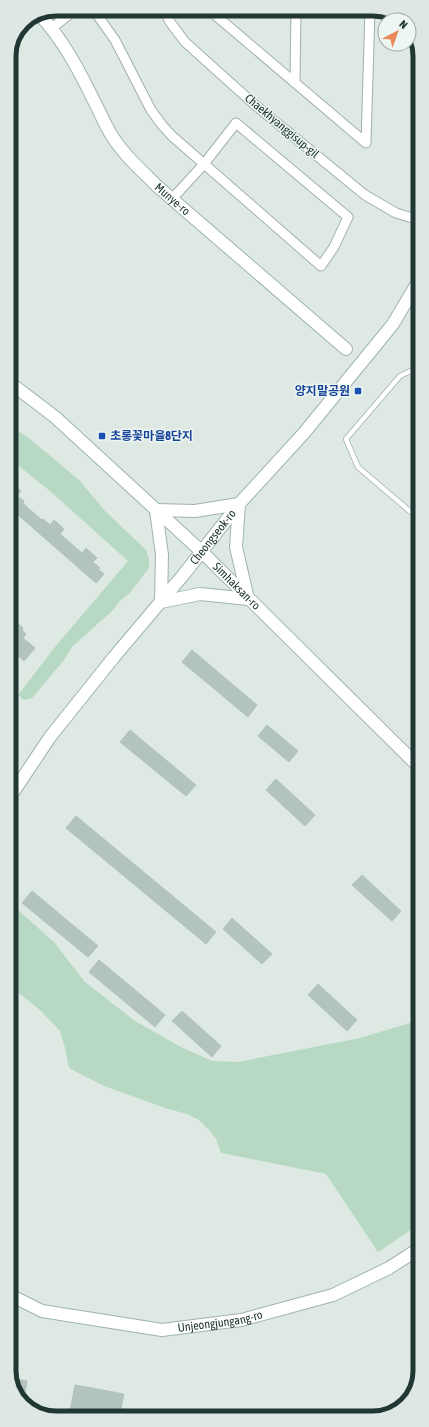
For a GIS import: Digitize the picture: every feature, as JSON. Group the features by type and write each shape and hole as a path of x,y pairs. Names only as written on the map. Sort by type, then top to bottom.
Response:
{"street":[{"path":"52,28 67,16"},
{"path":"98,16 115,40 151,110 162,125 172,136 204,164 321,266 334,247 348,217 236,123 204,164 172,199"},
{"name":"Chaekhyanggisup-gil","path":"167,16 185,42 255,105 365,195 396,213 413,218"},
{"path":"216,16 366,144 370,16"},
{"path":"295,83 296,16"},
{"name":"Munye-ro","path":"43,19 52,28 76,65 111,135 120,149 172,199 346,349"},
{"name":"Cheongseok-ro","path":"16,788 50,736 184,574 239,504 304,433 393,324 413,290"},
{"name":"Simhaksan-ro","path":"16,387 55,417 201,551 413,761"},
{"path":"239,504 236,547 248,599 200,594 161,602 162,555 156,510 195,511 239,504"},
{"name":"Unjeongjungang-ro","path":"16,1298 42,1311 162,1330 241,1320 333,1295 389,1268 413,1253"}],"lane":[{"path":"413,370 400,376 346,439 358,467 413,514"}],"green space":[{"path":"16,430 30,439 79,480 105,511 146,550 149,559 149,568 130,593 72,647 64,660 32,698 24,700 18,695 55,647 128,561 50,491 16,464"},
{"path":"16,908 54,942 84,981 135,1021 181,1047 212,1061 238,1062 360,1038 413,1022 413,1229 378,1252 326,1174 221,1153 216,1139 199,1120 187,1114 168,1109 104,1086 69,1068 60,1031 41,1011 16,991"}],"building":[{"path":"16,487 21,491 17,496 24,501 23,503 28,508 50,525 54,520 64,529 60,534 82,553 86,548 97,558 93,562 104,574 96,583 16,513"},
{"path":"17,623 23,628 22,630 26,634 23,638 35,648 24,661 16,654"},
{"path":"192,650 257,705 248,717 182,662"},
{"path":"267,725 298,751 289,762 258,736"},
{"path":"130,730 196,785 186,796 120,742"},
{"path":"276,779 315,815 305,826 266,790"},
{"path":"76,816 216,932 206,944 66,828"},
{"path":"362,875 401,911 392,921 352,885"},
{"path":"32,891 98,946 88,957 22,903"},
{"path":"232,918 272,954 262,964 223,929"},
{"path":"99,960 165,1015 155,1027 89,972"},
{"path":"318,984 357,1020 347,1031 308,995"},
{"path":"182,1011 221,1046 212,1057 172,1021"},
{"path":"17,1379 27,1381 25,1395 20,1389"},
{"path":"75,1385 124,1394 120,1411 70,1411"}],"place":[{"name":"양지말공원","path":"358,391"},
{"name":"초롱꽃마을8단지","path":"102,436"}]}
